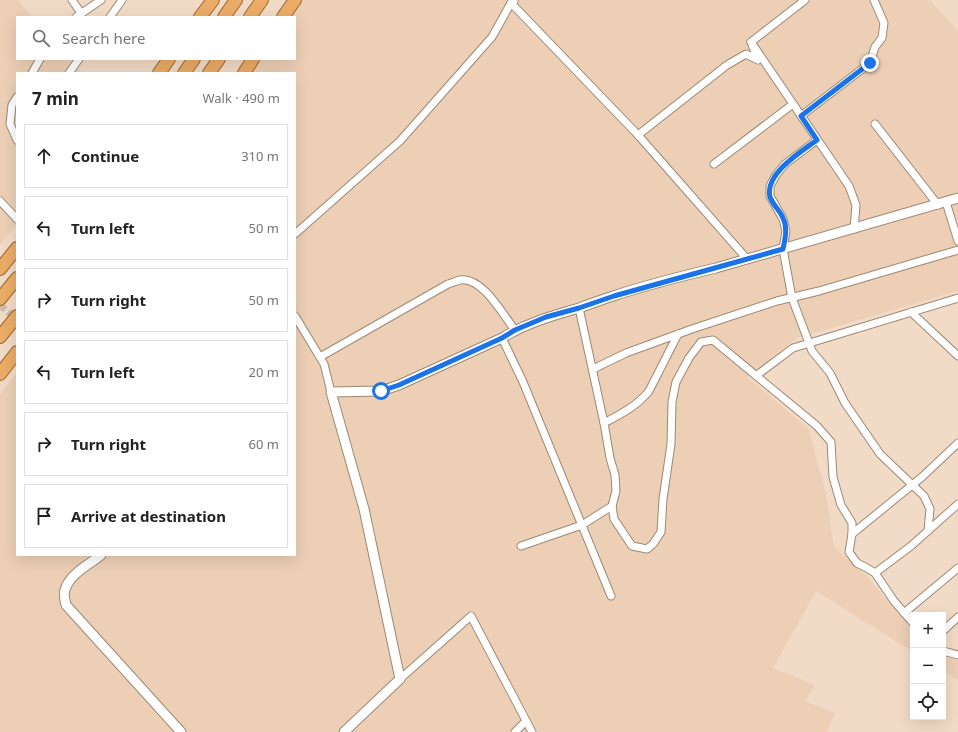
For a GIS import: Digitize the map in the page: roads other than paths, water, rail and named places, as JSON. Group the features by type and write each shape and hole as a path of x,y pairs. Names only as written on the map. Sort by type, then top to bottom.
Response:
{"highway":[{"path":"201,16 213,0"},
{"path":"225,16 236,0"},
{"path":"251,16 262,0"},
{"path":"284,16 295,0"},
{"path":"161,72 169,60"},
{"path":"185,72 193,60"},
{"path":"210,72 219,60"},
{"path":"245,72 253,60"},
{"path":"0,269 16,249"},
{"path":"0,299 16,279"},
{"path":"0,337 16,317"},
{"path":"0,374 16,353"}],"street":[{"path":"72,0 78,15 101,0"},
{"path":"111,16 122,0"},
{"path":"751,42 805,0"},
{"path":"801,116 870,63 876,47 882,38 884,23 874,0"},
{"path":"296,233 400,141 492,37 513,2 638,135 747,259"},
{"path":"751,42 849,186 856,205 854,229"},
{"path":"638,135 727,65 746,54 758,60 751,42"},
{"path":"33,72 39,60"},
{"path":"70,72 78,60"},
{"path":"16,99 12,105 10,124 16,138"},
{"path":"714,164 793,104"},
{"path":"875,124 942,203 958,241"},
{"path":"817,140 785,164 776,174 770,186 770,196 783,218 786,231 783,249 792,298 812,351 830,373 845,403 880,454 924,496 930,509 928,531"},
{"path":"332,392 381,391 399,385 502,338 515,330 546,317 621,294 854,229 958,198"},
{"path":"0,201 16,218"},
{"path":"593,369 626,353 776,301 792,298 958,250"},
{"path":"320,357 448,284 461,280 470,281 482,288 515,330"},
{"path":"757,375 793,348 958,298"},
{"path":"579,308 593,369 610,458 615,475 616,491 612,506 614,519 632,546 647,549 653,544 661,532 663,499 671,444 672,402 676,382 689,358 701,342 713,340 817,426 831,442 833,477 841,504 852,523 849,552 857,563 875,573 894,601 910,620"},
{"path":"911,312 958,356"},
{"path":"296,318 324,364 364,509 400,679"},
{"path":"604,423 629,409 642,399 649,391 678,334"},
{"path":"502,338 523,382 611,596"},
{"path":"852,534 912,486 958,443"},
{"path":"875,573 928,531 958,504"},
{"path":"521,546 582,525 612,506"},
{"path":"101,556 74,576 68,583 64,590 66,605 181,732"},
{"path":"904,613 958,568"},
{"path":"344,732 400,679 471,616 532,732"},
{"path":"946,628 958,617"},
{"path":"946,651 958,655"},
{"path":"515,732 526,720"}],"tunnel":[{"path":"0,305 16,319"}]}
